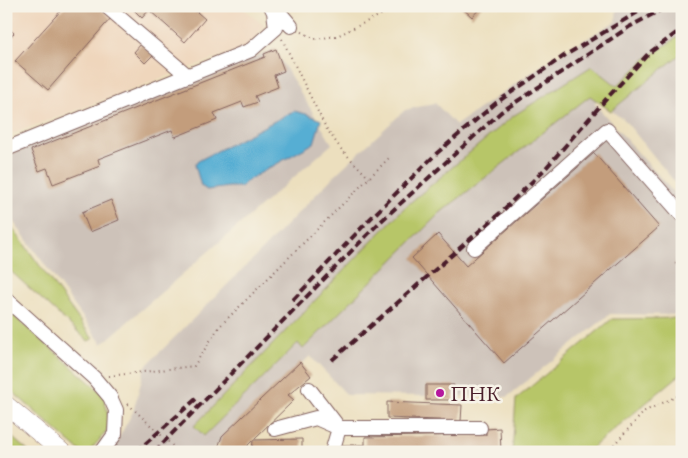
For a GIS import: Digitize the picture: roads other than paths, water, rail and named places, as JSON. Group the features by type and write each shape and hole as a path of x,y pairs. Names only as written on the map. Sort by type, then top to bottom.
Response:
{"main road":[{"path":"6,405 62,452"}],"street":[{"path":"106,6 188,76"},
{"path":"6,149 251,50 276,28 272,6"},
{"path":"272,6 291,26"},
{"path":"474,248 606,130 682,216"},
{"path":"6,299 94,378 110,397 116,410 115,434 102,452"},
{"path":"309,389 339,428"},
{"path":"275,429 316,418 339,428 480,428"},
{"path":"332,452 339,428"}],"water":[{"path":"294,111 321,120 314,143 248,180 241,187 207,190 201,186 195,165 198,161"}],"railway":[{"path":"293,300 370,219 437,153 496,103 564,56 648,6"},
{"path":"154,452 379,223 501,112 629,27 668,6"},
{"path":"332,360 500,213 545,169 649,53 682,29"},
{"path":"136,452 196,399"}],"place":[{"name":"ПНК","path":"440,393"}]}
